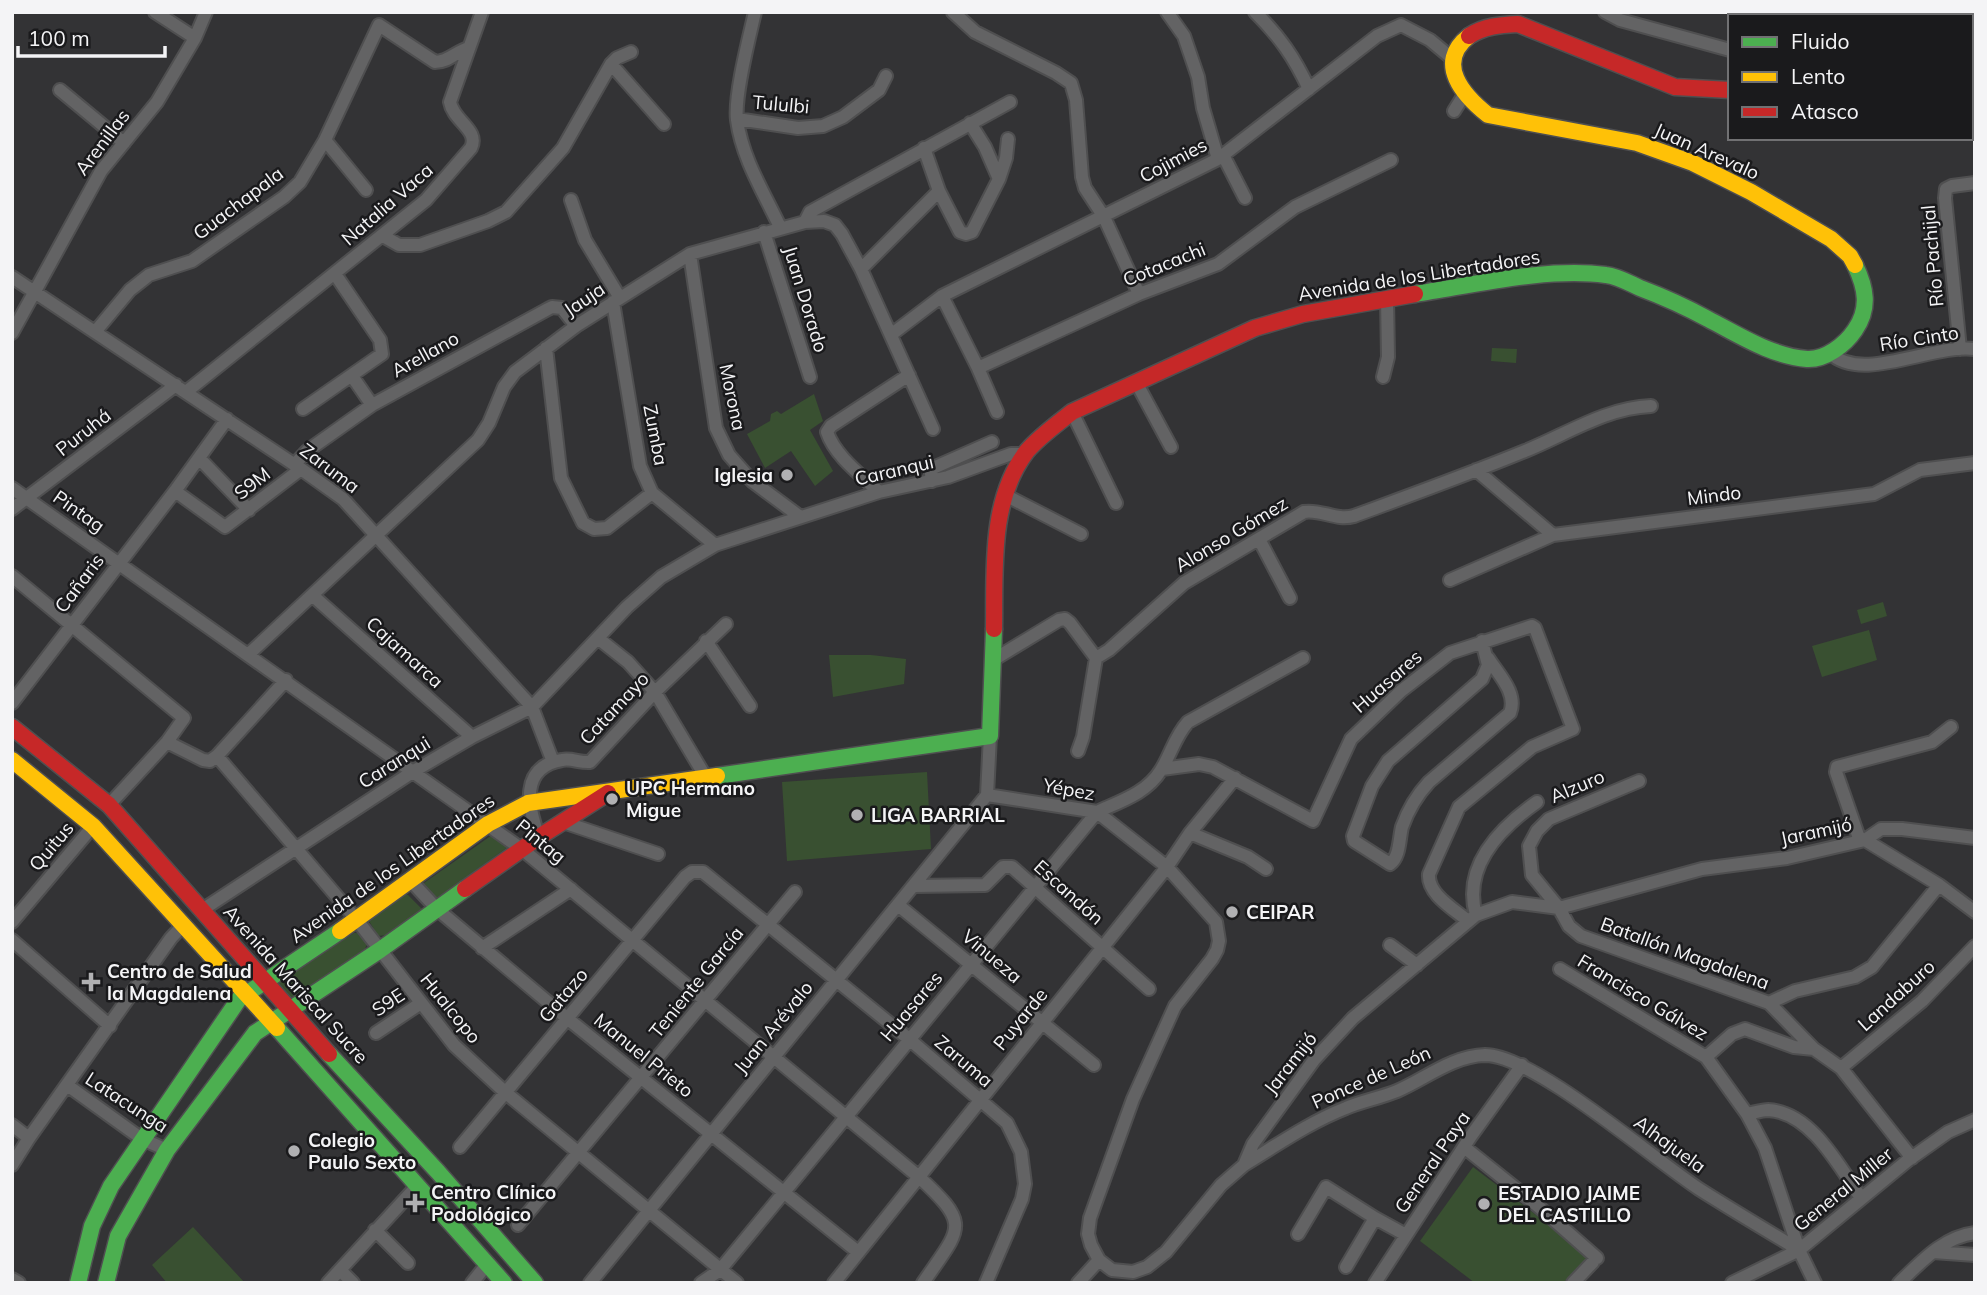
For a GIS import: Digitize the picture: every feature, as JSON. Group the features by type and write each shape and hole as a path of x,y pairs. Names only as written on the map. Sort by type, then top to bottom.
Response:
{"street":[{"path":"155,12 195,38"},
{"name":"Arenillas","path":"12,333 100,171 157,102 195,38 206,12"},
{"name":"Natalia Vaca","path":"335,274 426,201 474,144 473,134 453,114 450,102 482,12"},
{"path":"755,12 737,103 737,119 751,167 780,227"},
{"path":"953,12 975,32 1071,83 1076,100 1082,177 1092,200 1104,217 1139,294"},
{"path":"1167,12 1184,36 1221,157 1245,198"},
{"path":"1255,12 1279,36 1309,89"},
{"path":"1605,12 1620,20 1728,49"},
{"name":"Guachapala","path":"95,332 130,290 149,275 192,261 284,197 300,182 325,139 381,19 435,62 441,62 469,48"},
{"name":"Cojimies","path":"891,334 942,296 1221,157 1400,19 1454,60"},
{"path":"1454,111 1464,95 1455,80 1454,60 1461,44 1478,30 1495,24 1518,24 1675,87 1728,90"},
{"path":"383,236 399,245 420,245 506,212 562,148 611,64 631,52"},
{"path":"611,64 664,124"},
{"name":"Tululbi","path":"737,119 798,128 823,126 843,117 879,90 886,76"},
{"path":"60,90 124,143"},
{"name":"Juan Arevalo","path":"1464,95 1477,109 1494,118 1637,143 1685,160 1751,192 1831,239 1854,262 1864,284 1866,299 1863,315 1856,329 1843,344 1830,353"},
{"path":"805,222 810,212 1010,102"},
{"path":"970,123 985,147 999,179"},
{"path":"325,139 366,190"},
{"path":"924,148 939,191 960,232 966,234 972,232 999,179 1006,158 1008,139"},
{"name":"Cotacachi","path":"978,368 1139,294 1218,264 1295,206 1391,160"},
{"name":"Río Pachijal","path":"1960,349 1946,189 1975,183"},
{"path":"861,269 939,191"},
{"path":"570,200 585,240 617,300"},
{"name":"Jauja","path":"248,654 478,440 489,423 503,387 515,372 576,327 690,254 805,222 824,221 835,225 861,269 933,429"},
{"name":"Juan Dorado","path":"764,232 810,377"},
{"name":"Morona","path":"690,254 716,428 729,455 752,481 799,516"},
{"name":"Avenida de los Libertadores","path":"987,795 996,554 1000,520 1016,471 1025,454 1072,412 1255,328 1303,314 1387,298 1574,272 1609,275 1678,303 1771,351 1808,359 1830,353"},
{"path":"303,409 379,357 382,344 335,274"},
{"name":"Puruhá","path":"12,509 181,389 335,274"},
{"name":"Zaruma","path":"12,277 298,466 343,499 532,707 554,762"},
{"path":"942,296 997,412"},
{"path":"1384,377 1388,357 1387,298"},
{"name":"Zumba","path":"617,300 640,466 652,493 715,545"},
{"name":"Arellano","path":"298,466 307,451 372,405 552,307 566,311 576,327"},
{"path":"546,348 561,478 583,523 594,529 607,528 652,493"},
{"name":"Río Cinto","path":"1830,353 1843,362 1886,365 1911,357 1975,349"},
{"path":"879,492 850,465 829,439 827,432 831,426 909,375"},
{"path":"352,376 372,405"},
{"path":"1136,382 1171,447"},
{"name":"Alonso Gómez","path":"1097,658 1184,583 1304,512 1314,511 1348,518 1527,451 1597,418 1620,410 1651,406"},
{"path":"1072,412 1116,503"},
{"name":"Cañaris","path":"12,703 227,419"},
{"path":"932,481 930,474 933,468 992,442"},
{"name":"Caranqui","path":"202,911 414,771 472,737 532,707 627,607 661,577 715,545 879,492 932,481 1011,454 1025,454"},
{"path":"199,458 249,510"},
{"name":"Mindo","path":"1450,580 1553,535 1874,494 1920,470 1975,463"},
{"name":"S9M","path":"175,491 225,527 249,510 298,466"},
{"path":"1476,470 1553,535"},
{"name":"Pintag","path":"12,488 523,850 919,1177 946,1202 953,1212 956,1224 954,1236 923,1283"},
{"path":"1007,496 1081,534"},
{"path":"1259,539 1290,598"},
{"path":"12,576 184,718 167,742 109,805"},
{"name":"Cajamarca","path":"312,595 472,737"},
{"path":"993,660 1059,620 1065,620 1097,658 1083,737 1077,751"},
{"name":"Catamayo","path":"554,762 565,759 590,762 655,691 726,624"},
{"name":"Huasares","path":"1162,769 1199,764 1213,767 1313,821 1348,745 1401,691 1450,653 1532,626 1573,729 1532,747 1460,807 1428,881 1433,891 1472,918"},
{"path":"599,639 628,662 655,691 705,776"},
{"path":"706,641 750,706"},
{"path":"1482,641 1488,658 1511,692 1513,708 1419,793 1402,828 1395,861 1390,864 1354,841 1353,836 1373,786 1388,761 1482,679 1487,671 1488,658"},
{"name":"Huasares","path":"701,1283 720,1270 785,1194 1097,812 1144,789 1162,769 1180,730 1188,722 1303,657"},
{"path":"167,742 210,761 286,680"},
{"name":"Avenida Mariscal Sucre","path":"12,727 109,805 288,1010 438,1172 534,1283"},
{"path":"1951,727 1932,742 1837,767 1836,772 1862,841 1939,885 1975,912"},
{"name":"Avenida de los Libertadores","path":"78,1283 92,1226 111,1186 239,999 357,920 488,824 528,803 990,736"},
{"name":"Hualcopo","path":"217,756 357,920 454,1045 506,1093 737,1283"},
{"path":"12,760 93,827 184,923 504,1283"},
{"path":"539,837 528,803 535,778 544,767 554,762"},
{"name":"Puyarde","path":"834,1283 1235,778"},
{"name":"Alzuro","path":"1559,908 1532,875 1529,846 1537,831 1549,818 1639,781"},
{"name":"Avenida de los Libertadores","path":"106,1283 118,1236 167,1150 255,1033 380,950 539,837 613,790"},
{"name":"Yépez","path":"987,795 1097,812 1167,867"},
{"name":"Juan Arévalo","path":"590,1283 987,795"},
{"path":"1472,918 1473,890 1484,851 1516,816 1537,802"},
{"path":"563,822 658,854"},
{"name":"Quitus","path":"12,922 93,827"},
{"name":"Jaramijó","path":"1099,1260 1112,1270 1133,1272 1147,1267 1166,1252 1221,1185 1244,1165 1253,1144 1314,1060 1353,1018 1472,918 1513,902 1559,908 1702,869 1787,858 1862,841 1881,829 1975,838"},
{"path":"1190,833 1248,857 1266,869"},
{"name":"Escandón","path":"914,886 985,885 1007,865 1149,989"},
{"path":"1078,1283 1099,1260 1088,1234 1097,1196 1133,1099 1175,1006 1212,959 1219,940 1216,922 1167,867"},
{"name":"Zaruma","path":"697,872 708,875 1007,1123 1021,1152 1025,1168 1022,1199 986,1283"},
{"name":"Gatazo","path":"460,1147 685,877 697,872"},
{"name":"Manuel Prieto","path":"411,881 437,909 482,948 859,1252"},
{"path":"1769,1003 1795,990 1855,978 1872,967 1939,885"},
{"path":"482,948 571,889"},
{"name":"Teniente García","path":"518,1225 795,891"},
{"name":"Vinueza","path":"898,905 1094,1065"},
{"name":"Batallón Magdalena","path":"1559,908 1569,926 1581,936 1769,1003 1814,1049 1841,1068 1912,1158"},
{"path":"12,1165 184,923"},
{"path":"12,940 110,1026"},
{"path":"1390,945 1417,965"},
{"name":"Landaburo","path":"1841,1068 1922,1001 1975,946"},
{"name":"Francisco Gálvez","path":"1560,969 1706,1057 1747,1114 1765,1148 1799,1251 1815,1283"},
{"name":"S9E","path":"376,1033 421,1003"},
{"path":"1706,1057 1732,1034 1745,1029 1794,1047 1814,1049"},
{"name":"Ponce de León","path":"1244,1165 1312,1124 1345,1108 1397,1091 1450,1063 1485,1055 1522,1065"},
{"name":"General Paya","path":"1375,1283 1464,1147 1522,1065"},
{"name":"Alhajuela","path":"1522,1065 1568,1094 1698,1189 1799,1251"},
{"name":"Latacunga","path":"67,1086 142,1139 167,1150"},
{"path":"1747,1114 1768,1110 1792,1116 1813,1130 1861,1198"},
{"name":"General Miller","path":"1732,1283 1799,1251 1912,1158 1948,1132 1975,1120"},
{"path":"12,1125 29,1138"},
{"path":"1464,1147 1539,1207 1595,1260 1573,1283"},
{"path":"328,1283 417,1186"},
{"path":"1298,1234 1326,1187 1406,1235"},
{"path":"1346,1266 1376,1218"},
{"path":"375,1230 408,1263"},
{"path":"1899,1283 1940,1246 1963,1235 1975,1233"},
{"path":"1933,1252 1975,1255"},
{"path":"472,1283 488,1264"},
{"path":"340,1270 353,1283"},
{"path":"12,1279 19,1283"}],"green space":[{"path":"1492,348 1517,349 1516,363 1491,361"},
{"path":"814,394 823,421 810,430 833,471 815,486 791,451 765,468 747,434 770,421 771,414 777,411 781,414"},
{"path":"1883,602 1887,616 1861,624 1857,610"},
{"path":"1869,630 1877,660 1822,677 1812,646"},
{"path":"829,655 871,655 906,659 904,684 833,697"},
{"name":"LIGA BARRIAL","path":"927,772 931,849 787,861 782,782"},
{"path":"492,835 497,836 508,847 436,899 421,885"},
{"path":"404,894 422,909 387,935 378,936 369,921"},
{"path":"354,933 367,944 365,949 289,1002 275,984"},
{"name":"ESTADIO JAIME DEL CASTILLO","path":"1473,1167 1590,1256 1563,1283 1475,1283 1420,1241"},
{"path":"193,1227 245,1283 167,1283 152,1265"}],"traffic: fast":[{"path":"1415,294 1535,275 1583,273 1610,276 1675,302 1768,349 1794,357 1814,359 1840,346 1860,322 1865,298 1855,265"},
{"path":"717,776 990,736 994,629"},
{"path":"106,1283 118,1236 167,1150 255,1033 380,950 465,889"},
{"path":"78,1283 92,1226 111,1186 239,999 340,931"},
{"path":"277,1028 504,1283"},
{"path":"329,1054 438,1172 535,1283"}],"traffic: slow":[{"path":"1469,36 1459,46 1453,68 1462,89 1488,115 1637,143 1693,163 1751,192 1831,239 1850,256 1855,265"},
{"path":"12,760 93,826 277,1028"},
{"path":"340,931 488,824 528,803 717,776"}],"traffic: jam":[{"path":"1469,36 1486,28 1518,24 1675,87 1728,90"},
{"path":"994,629 995,560 1000,514 1006,491 1027,451 1072,412 1255,328 1303,314 1415,294"},
{"path":"12,727 109,805 329,1054"},
{"path":"465,889 608,793"}],"place":[{"name":"Iglesia","path":"787,475"},
{"name":"UPC Hermano Migue","path":"612,799"},
{"name":"LIGA BARRIAL","path":"857,815"},
{"name":"CEIPAR","path":"1232,912"},
{"name":"Centro de Salud la Magdalena","path":"91,982"},
{"name":"Colegio Paulo Sexto","path":"294,1151"},
{"name":"Centro Clínico Podológico","path":"415,1203"},
{"name":"ESTADIO JAIME DEL CASTILLO","path":"1484,1204"}]}
